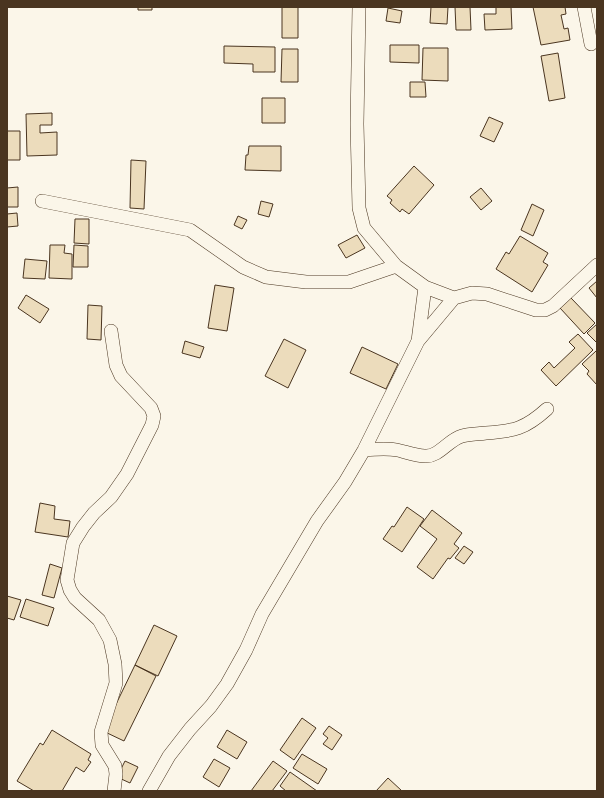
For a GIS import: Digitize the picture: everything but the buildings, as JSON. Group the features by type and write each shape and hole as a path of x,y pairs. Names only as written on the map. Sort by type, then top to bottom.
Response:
{"street":[{"path":"360,7 357,124 359,208 364,228 396,266 425,287 454,298"},
{"path":"584,7 590,44"},
{"path":"42,201 190,230 243,266 266,277 306,282 349,282 396,266"},
{"path":"149,791 169,756 190,729 212,706 227,684 246,650 262,614 313,528 345,482 364,450 418,341 454,298 472,293 487,294 536,310 546,310 553,306 597,266"},
{"path":"418,341 425,287"},
{"path":"111,332 116,365 121,376 151,408 154,416 152,425 127,474 111,497 94,513 83,527 73,543 67,580 70,590 75,598 99,620 110,640 114,658 116,682 101,732 102,745 115,766 116,774 114,791"},
{"path":"364,450 396,450 425,457 435,454 461,436 512,431 523,427 535,420 547,409"}]}
